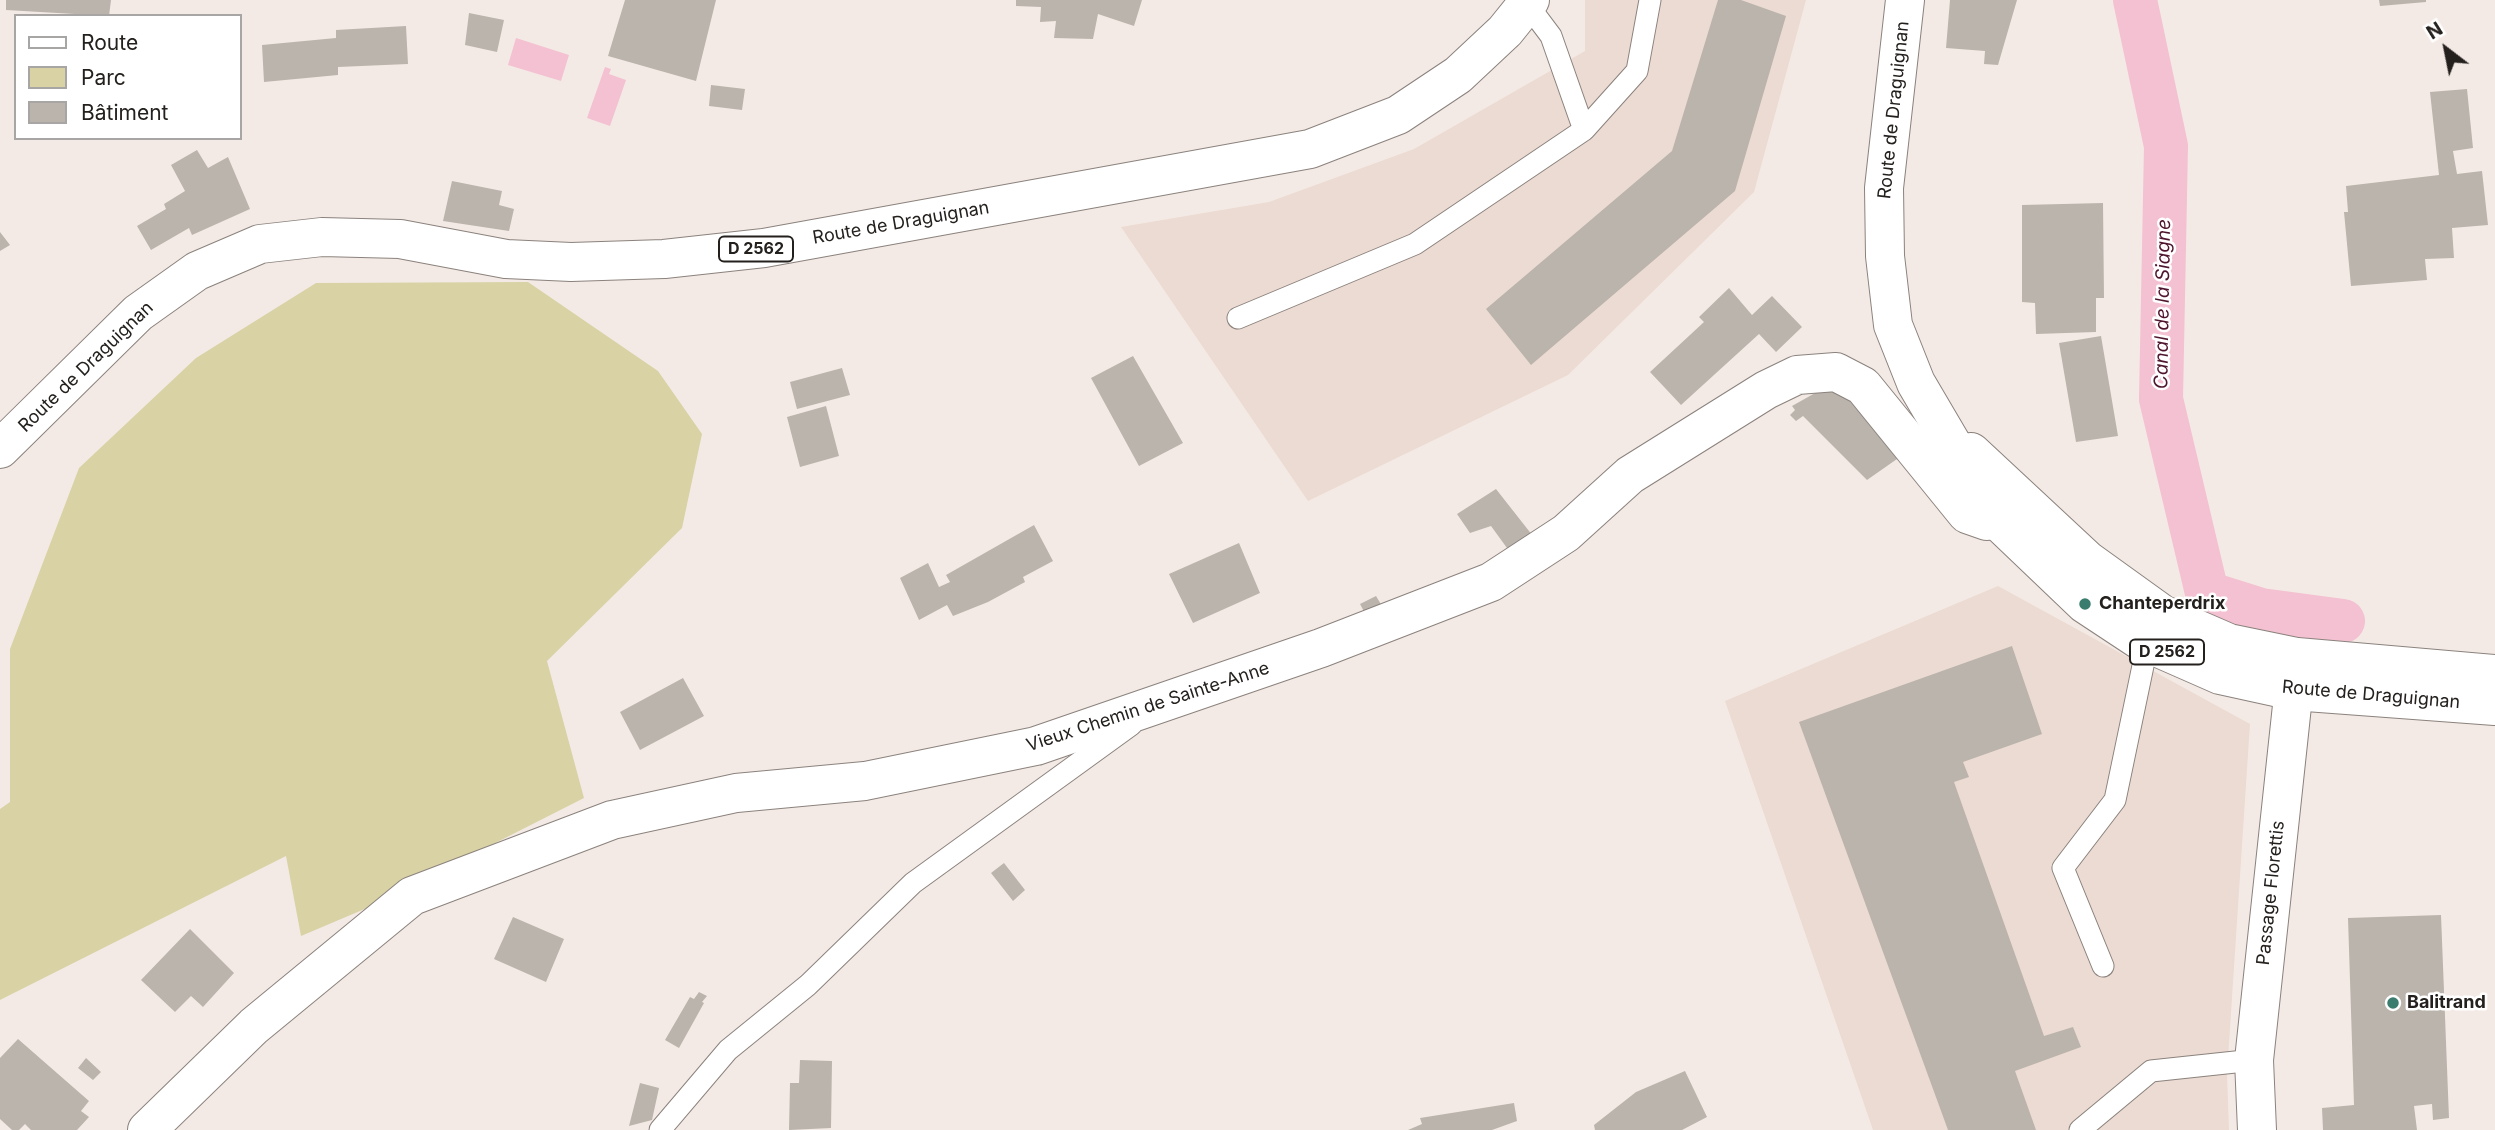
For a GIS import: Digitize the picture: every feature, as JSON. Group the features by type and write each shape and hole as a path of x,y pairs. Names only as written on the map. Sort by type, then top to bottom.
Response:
{"main road":[{"name":"Route de Draguignan","path":"1905,0 1884,188 1885,256 1893,325 1916,383 1938,418 2085,604 2154,628 2220,675 2495,674"},
{"name":"Route de Draguignan","path":"0,449 138,313 197,271 260,244 322,237 400,239 506,259 571,262 664,258 764,248 1310,149 1398,115 1458,75 1505,31 1528,2"},
{"name":"Vieux Chemin de Sainte-Anne","path":"147,1130 254,1026 412,895 612,820 736,793 865,781 1036,746 1156,707 1321,648 1491,582 1566,533 1630,474 1766,390 1797,375 1836,372 1863,386 1967,514 1987,521 2010,511"},
{"name":"Route de Draguignan","path":"2295,674 2495,706"},
{"name":"Passage Florettis","path":"2256,1130 2254,1060 2295,674"}],"lane":[{"path":"1238,318 1415,244 1584,130 1637,71 1650,0"},
{"path":"1528,2 1551,36 1584,130"},
{"path":"2103,966 2063,868 2115,800 2154,628"},
{"path":"660,1130 728,1050 808,985 913,884 1156,707"},
{"path":"2080,1130 2151,1071 2254,1060"}],"shaded area":[{"path":"1585,0 1806,0 1754,192 1568,375 1308,501 1121,227 1269,202 1414,149 1585,51"},
{"path":"516,38 569,55 561,81 508,65"},
{"path":"605,67 611,69 609,74 626,80 610,126 587,118"},
{"path":"1998,586 2250,724 2227,1074 2229,1130 1873,1130 1725,701"}],"green space":[{"path":"528,282 658,371 702,434 682,528 547,661 584,798 367,908 301,936 286,856 0,1000 0,809 10,802 10,649 79,468 196,358 316,283"}],"building":[{"path":"6,0 111,0 109,14 6,10"},
{"path":"625,0 716,0 696,81 608,56"},
{"path":"1016,0 1142,0 1134,26 1098,14 1093,39 1054,38 1056,21 1040,22 1041,7 1016,6"},
{"path":"1718,0 1741,0 1786,16 1735,191 1531,365 1486,309 1672,151"},
{"path":"1950,0 2017,0 1998,65 1984,64 1985,51 1946,48"},
{"path":"2379,0 2426,0 2426,2 2380,6"},
{"path":"469,13 504,20 497,52 465,45"},
{"path":"406,26 408,64 338,67 338,75 264,82 262,45 336,38 336,30"},
{"path":"711,85 745,89 742,110 709,106"},
{"path":"2467,89 2473,148 2453,151 2457,174 2482,171 2488,225 2452,228 2454,258 2425,259 2427,280 2351,286 2344,212 2348,212 2346,186 2439,175 2430,92"},
{"path":"197,150 208,168 228,157 250,209 192,235 189,228 151,250 137,226 166,209 164,204 185,191 171,165"},
{"path":"452,181 502,191 499,205 514,209 509,231 443,221"},
{"path":"2103,203 2104,298 2096,298 2096,332 2036,334 2035,303 2022,302 2022,205"},
{"path":"0,232 10,245 0,251"},
{"path":"1729,288 1752,315 1772,296 1802,327 1776,352 1759,334 1681,405 1650,372 1704,322 1699,317"},
{"path":"2101,336 2118,436 2076,442 2059,343"},
{"path":"1133,356 1183,443 1139,466 1091,378"},
{"path":"842,368 850,395 797,409 790,382"},
{"path":"1824,388 1851,388 1907,452 1867,480 1803,416 1796,421 1790,415 1795,410 1792,406"},
{"path":"826,406 839,456 800,467 787,417"},
{"path":"1496,489 1540,545 1515,559 1491,526 1470,533 1457,514"},
{"path":"1034,525 1053,561 1023,577 1025,582 988,602 953,616 947,605 919,620 900,578 928,563 939,587 950,582 946,575"},
{"path":"1239,543 1260,593 1193,623 1169,574"},
{"path":"1376,596 1385,611 1368,619 1360,604"},
{"path":"2012,646 2042,734 1963,762 1969,777 1954,782 2044,1036 2073,1027 2081,1047 2015,1071 2036,1130 1948,1130 1799,722"},
{"path":"683,678 704,716 640,750 620,712"},
{"path":"1004,863 1025,890 1013,901 991,873"},
{"path":"2441,915 2449,1118 2433,1120 2432,1104 2414,1106 2417,1130 2323,1130 2322,1108 2354,1105 2348,918"},
{"path":"513,917 564,939 546,982 494,959"},
{"path":"190,929 234,973 203,1007 191,996 175,1012 141,980"},
{"path":"699,992 707,996 679,1048 665,1040 690,997 694,999"},
{"path":"18,1039 89,1101 81,1111 89,1117 77,1130 31,1130 25,1124 19,1130 12,1130 0,1119 0,1058"},
{"path":"86,1058 101,1072 93,1080 78,1068"},
{"path":"800,1060 832,1061 831,1128 789,1130 790,1083 799,1083"},
{"path":"1685,1071 1707,1117 1682,1130 1595,1130 1594,1125 1636,1092"},
{"path":"640,1083 659,1088 652,1120 629,1126"},
{"path":"1514,1103 1517,1121 1492,1130 1408,1130 1422,1124 1420,1118"}],"waterway":[{"name":"Canal de la Siagne","path":"2135,0 2166,146 2161,399 2207,593 2261,610 2343,621"}],"place":[{"name":"Chanteperdrix","path":"2085,604"},
{"name":"Balitrand","path":"2393,1003"}]}
